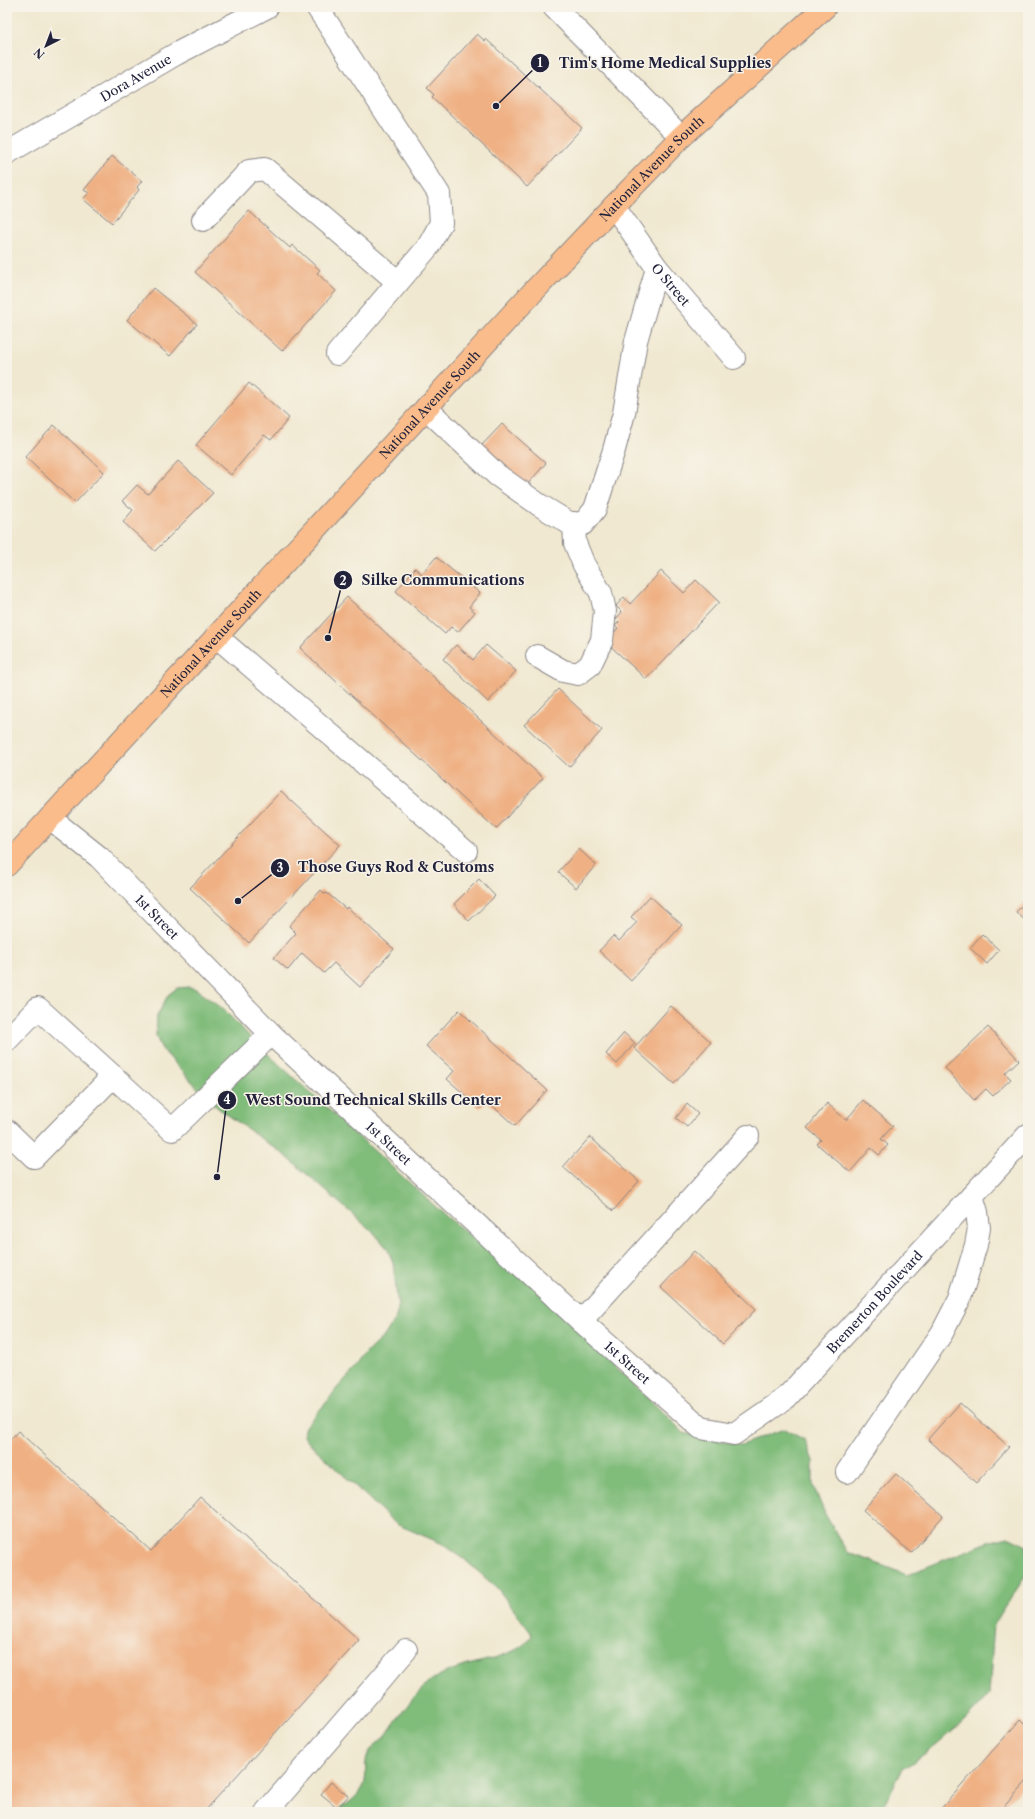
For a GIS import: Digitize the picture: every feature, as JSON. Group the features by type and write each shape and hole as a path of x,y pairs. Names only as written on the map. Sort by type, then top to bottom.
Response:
{"main road":[{"name":"National Avenue South","path":"7,865 516,310 614,206 681,137 826,7"}],"street":[{"name":"Dora Avenue","path":"7,153 176,54 267,7"},
{"path":"317,7 438,194 441,223 428,247 337,354"},
{"path":"554,7 681,137"},
{"path":"203,220 249,171 264,169 398,282"},
{"name":"O Street","path":"614,206 657,268 734,358"},
{"path":"426,408 497,475 538,504 569,522 583,524 595,508 612,458 624,413 636,341 657,268"},
{"path":"537,656 563,671 578,674 590,665 602,640 605,611 601,593 584,565 575,543 574,523"},
{"path":"216,636 466,851"},
{"name":"1st Street","path":"50,818 99,857 271,1034 581,1321 701,1428"},
{"path":"7,1040 38,1008 172,1130 271,1034"},
{"path":"7,1131 34,1157 113,1076"},
{"path":"581,1321 748,1136"},
{"name":"Bremerton Boulevard","path":"701,1428 734,1434 786,1398 1028,1136"},
{"path":"847,1472 942,1333 960,1298 976,1245 979,1228 977,1212 972,1196"},
{"path":"266,1812 406,1650"}],"green space":[{"path":"189,987 196,989 222,1008 260,1047 447,1217 525,1279 684,1433 741,1445 784,1429 805,1440 813,1461 813,1485 825,1514 847,1552 907,1575 988,1542 1008,1537 1027,1546 1028,1572 994,1624 989,1695 964,1721 937,1745 903,1769 885,1802 876,1812 334,1812 348,1803 364,1786 366,1777 366,1762 370,1751 387,1734 406,1708 427,1684 438,1676 452,1670 514,1651 525,1643 532,1634 498,1589 464,1559 443,1544 396,1524 307,1441 304,1435 306,1425 356,1368 367,1352 385,1335 396,1317 398,1309 393,1262 387,1248 375,1234 286,1156 218,1108 204,1095 162,1049 156,1037 157,1016 168,995 177,988"}],"building":[{"path":"477,34 485,41 486,39 582,128 527,187 432,97 434,95 427,88"},
{"path":"112,156 142,181 137,187 139,190 112,223 83,199 89,193 84,190"},
{"path":"249,211 290,248 292,245 320,270 317,273 336,291 282,351 195,272"},
{"path":"153,288 197,324 170,356 127,320"},
{"path":"249,383 289,418 271,440 264,435 231,475 196,445"},
{"path":"502,424 546,463 526,486 481,446"},
{"path":"54,425 104,472 75,503 25,457"},
{"path":"178,461 213,493 155,551 123,522 133,510 122,501 137,485 148,494"},
{"path":"436,557 480,593 469,607 475,612 458,632 451,627 445,634 396,591 415,568 422,574"},
{"path":"661,571 684,593 696,580 719,602 646,679 606,642 618,628 615,626 619,622 616,619 622,612 616,606 624,597 630,604"},
{"path":"347,597 543,778 496,829 300,648"},
{"path":"456,645 473,660 486,645 516,671 488,702 443,659"},
{"path":"558,689 602,730 569,767 524,725"},
{"path":"281,791 340,845 249,943 190,888"},
{"path":"579,849 596,865 576,888 558,872"},
{"path":"479,879 495,896 469,921 454,904"},
{"path":"321,890 325,894 327,893 346,909 347,907 394,949 360,987 334,963 324,973 302,953 288,970 274,958 296,933 289,926"},
{"path":"650,896 682,925 631,981 599,951 613,936 619,941 637,922 631,917"},
{"path":"1028,899 1028,923 1016,912"},
{"path":"982,934 999,950 987,964 970,948"},
{"path":"671,1006 711,1042 674,1084 634,1048"},
{"path":"459,1010 547,1090 515,1126 487,1101 480,1108 447,1079 454,1071 426,1046"},
{"path":"988,1027 1019,1060 1005,1073 1011,1079 993,1096 986,1089 974,1100 945,1068"},
{"path":"624,1033 635,1043 617,1064 606,1054"},
{"path":"863,1100 893,1126 881,1139 888,1145 879,1155 871,1148 850,1172 817,1144 821,1140 807,1128 827,1103 846,1120"},
{"path":"687,1104 698,1114 687,1127 676,1118"},
{"path":"590,1137 639,1181 613,1211 563,1167"},
{"path":"694,1251 756,1309 723,1344 661,1287"},
{"path":"1028,1320 1028,1329 1024,1326"},
{"path":"960,1403 1009,1447 976,1483 928,1439"},
{"path":"18,1431 151,1551 200,1497 359,1640 204,1812 7,1812 7,1443"},
{"path":"896,1474 943,1516 911,1553 863,1510"},
{"path":"1020,1720 1028,1728 1028,1780 999,1812 938,1812"},
{"path":"331,1782 348,1796 338,1808 321,1794"}],"place":[{"name":"Tim's Home Medical Supplies","path":"496,106"},
{"name":"Silke Communications","path":"328,638"},
{"name":"Those Guys Rod & Customs","path":"238,901"},
{"name":"West Sound Technical Skills Center","path":"217,1177"}]}
